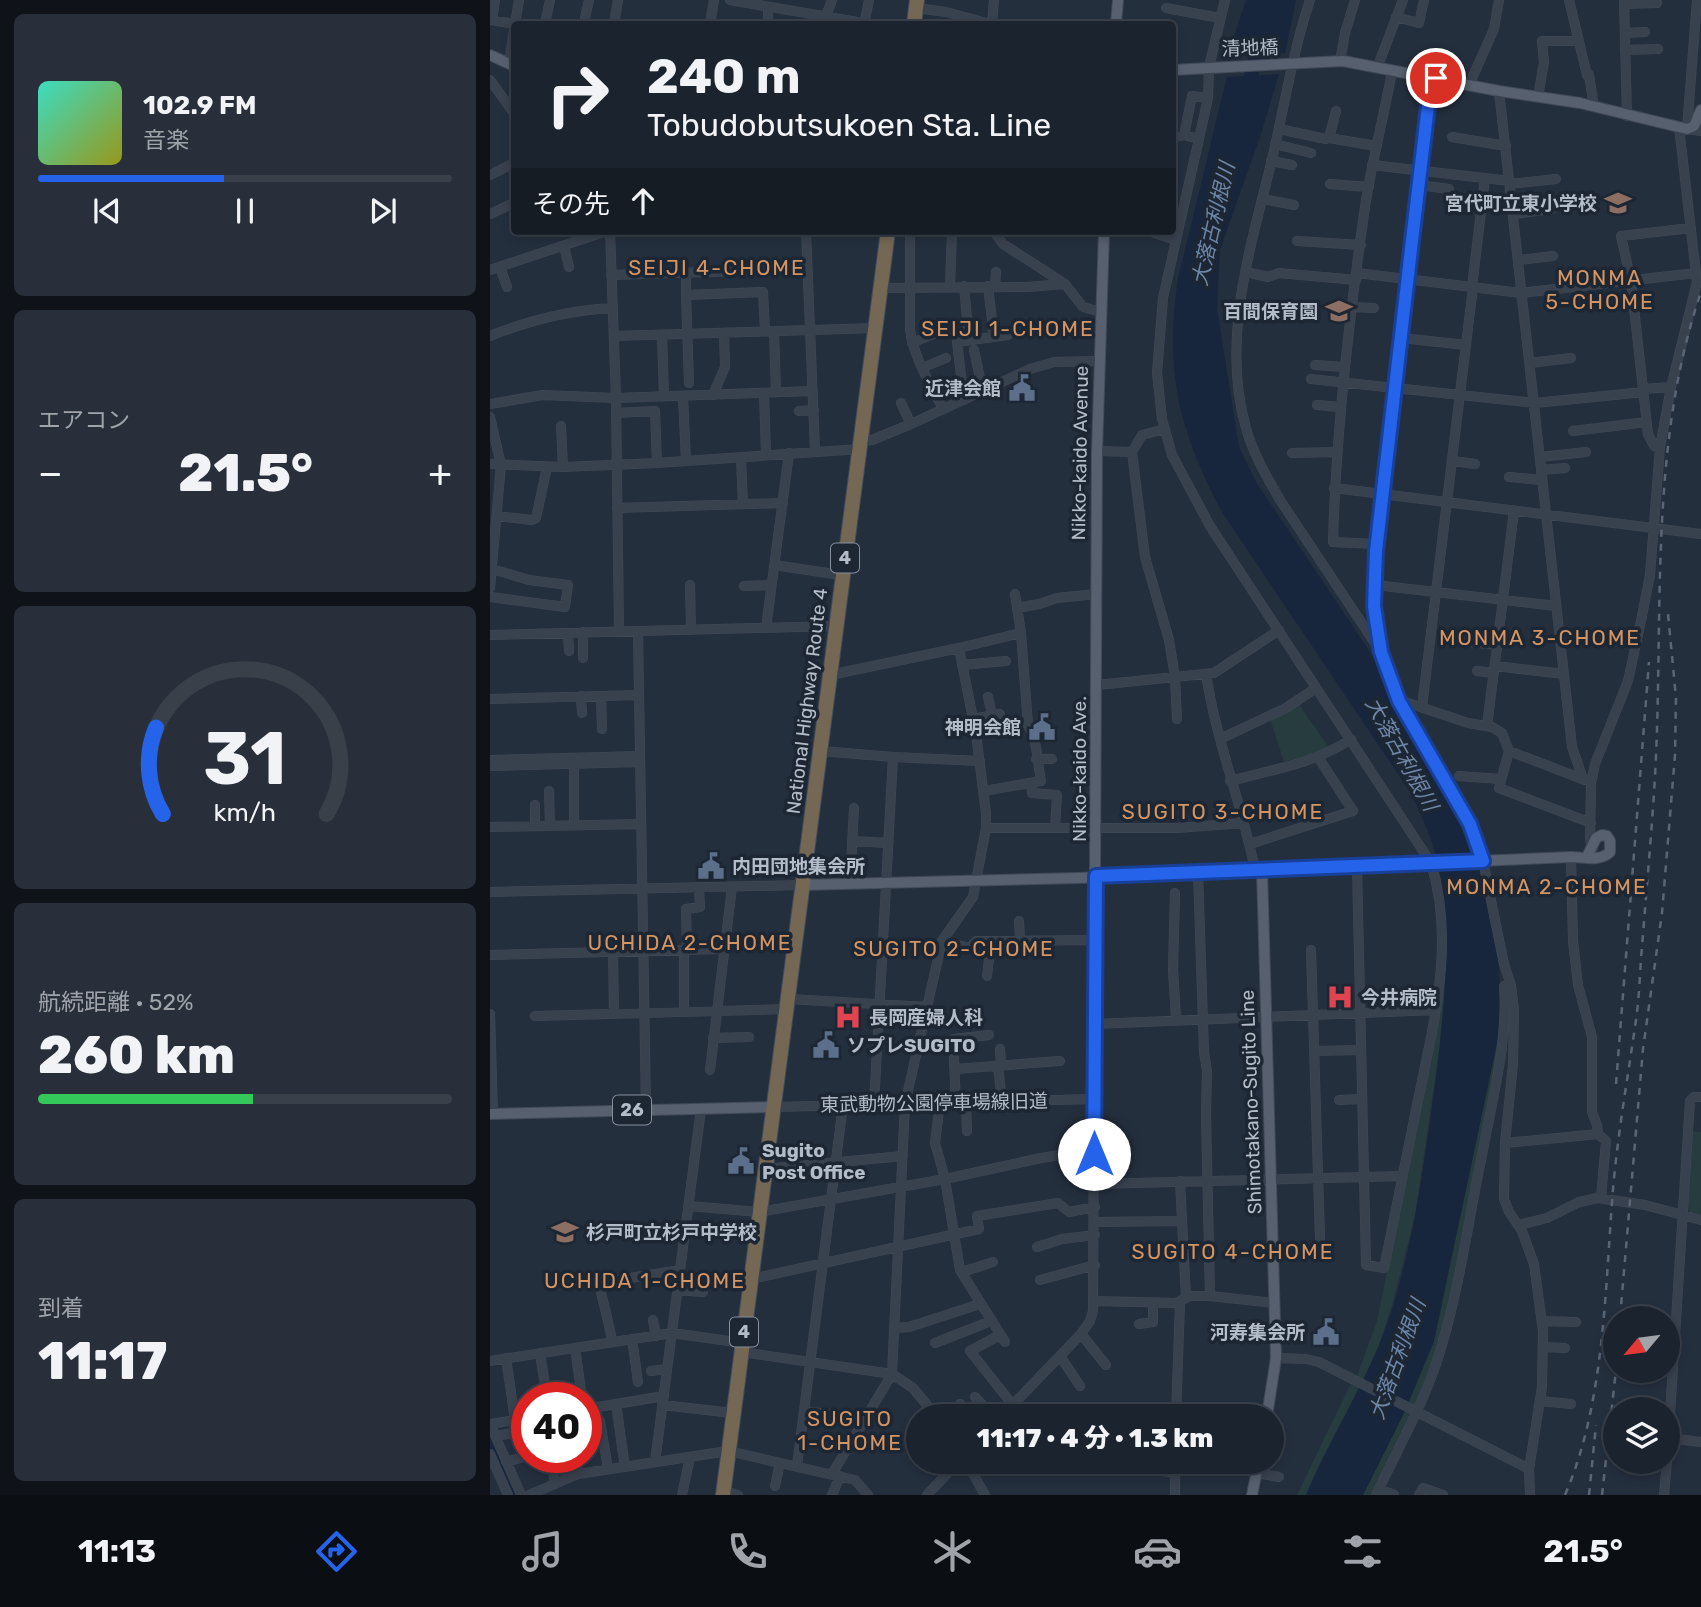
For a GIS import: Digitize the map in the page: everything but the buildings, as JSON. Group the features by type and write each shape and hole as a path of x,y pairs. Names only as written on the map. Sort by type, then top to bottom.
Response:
{"highway":[{"name":"National Highway Route 4","path":"802,885 888,235"},
{"name":"4","path":"729,1494 728,1451 802,885"}],"main road":[{"path":"1116,21 1118,0"},
{"path":"490,55 511,65"},
{"name":"清地橋","path":"1176,70 1340,62 1594,107 1683,128"},
{"path":"1683,128 1694,126 1701,110"},
{"name":"Nikko-kaido Avenue","path":"1097,685 1097,451 1104,235"},
{"name":"Nikko-kaido Ave.","path":"1096,876 1097,685"},
{"path":"802,885 1433,863 1571,857 1590,853 1601,858 1609,852 1609,838 1605,835 1596,838 1590,853"},
{"name":"Shimotakano-Sugito Line","path":"1259,870 1276,1358 1269,1404"},
{"name":"26","path":"492,1114 774,1107"},
{"path":"1252,1495 1256,1474"}],"street":[{"path":"495,0 491,20 511,25"},
{"path":"516,21 519,0"},
{"path":"546,21 550,0"},
{"path":"585,18 589,0"},
{"path":"614,21 618,0"},
{"path":"710,21 714,0"},
{"path":"730,0 775,5 825,21 832,0"},
{"path":"866,21 869,0"},
{"path":"991,21 994,0"},
{"path":"1182,11 1184,0"},
{"path":"1310,0 1296,43 1279,130 1238,306 1238,390 1246,428 1256,455 1280,500 1381,652"},
{"path":"1340,62 1355,0"},
{"path":"1377,68 1403,0"},
{"path":"1396,18 1419,23 1424,0"},
{"path":"1469,85 1494,29 1499,0"},
{"path":"1569,0 1589,75 1594,107"},
{"path":"1587,781 1629,681 1650,575 1660,447 1671,387 1697,282 1683,128 1697,0"},
{"path":"1224,2 1209,67 1208,98 1165,285 1157,350 1158,390 1172,455 1210,526 1433,863 1441,920 1441,970 1436,1010 1384,1268 1366,1265 1357,866"},
{"path":"1627,116 1624,2 1657,3"},
{"path":"916,4 980,21"},
{"path":"1166,8 1220,18"},
{"path":"1625,33 1645,32"},
{"path":"1538,97 1544,62 1542,41 1578,41"},
{"path":"1625,50 1658,49"},
{"path":"1376,544 1333,542 1334,488 1344,367 1368,187 1392,71"},
{"path":"1436,78 1428,106 1376,544 1374,606 1381,652 1399,701 1470,824 1482,861 1511,985 1514,1010 1513,1064 1505,1143 1504,1199 1509,1212 1519,1225 1536,1272 1543,1347 1540,1401 1529,1469 1530,1495"},
{"path":"490,80 511,109"},
{"path":"1499,91 1572,747 1587,781 1591,824 1590,853"},
{"path":"1184,135 1192,96 1208,98"},
{"path":"1329,138 1336,110"},
{"path":"1683,128 1701,131"},
{"path":"1279,130 1377,146"},
{"path":"1176,137 1184,135 1199,139"},
{"path":"1452,137 1506,146"},
{"path":"1275,144 1311,153"},
{"path":"1271,161 1292,165"},
{"path":"490,175 511,164"},
{"path":"1373,165 1510,183 1556,179"},
{"path":"1422,707 1485,178"},
{"path":"1330,184 1368,187"},
{"path":"1419,186 1449,189"},
{"path":"1263,198 1294,205"},
{"path":"490,214 511,204"},
{"path":"1514,214 1552,209"},
{"path":"1660,447 1654,446 1648,434 1631,281 1621,236 1691,228"},
{"path":"490,270 596,235"},
{"path":"608,235 618,464 619,631"},
{"path":"806,235 815,451"},
{"path":"910,235 912,343 943,409"},
{"path":"950,286 952,235"},
{"path":"996,235 1003,244 1065,284 1083,307 1101,312"},
{"path":"1160,235 1176,240"},
{"path":"1297,241 1361,245"},
{"path":"564,246 569,267"},
{"path":"1519,260 1553,256"},
{"path":"500,267 507,287"},
{"path":"611,275 807,269"},
{"path":"994,337 992,286 996,272"},
{"path":"1246,272 1268,277 1279,273 1408,279 1521,293 1696,273"},
{"path":"686,273 689,383"},
{"path":"881,288 1065,284"},
{"path":"964,286 970,340"},
{"path":"686,295 763,292 776,392"},
{"path":"1605,305 1633,301"},
{"path":"1238,306 1259,312"},
{"path":"1352,307 1374,309"},
{"path":"490,336 520,324 560,314 613,309"},
{"path":"614,336 876,328"},
{"path":"712,394 725,367 724,332"},
{"path":"912,343 938,332"},
{"path":"662,335 664,396"},
{"path":"964,400 957,342 1008,335"},
{"path":"1401,338 1466,345"},
{"path":"974,351 983,392"},
{"path":"922,368 946,358"},
{"path":"1530,363 1571,358"},
{"path":"490,464 563,467 657,463 741,458 860,445 1030,369 1054,362 1099,361"},
{"path":"1315,365 1344,367"},
{"path":"1311,379 1535,403 1671,387"},
{"path":"490,404 543,394 616,398 813,391"},
{"path":"764,393 766,454"},
{"path":"683,396 686,461"},
{"path":"901,403 911,424"},
{"path":"1317,405 1340,407"},
{"path":"799,411 814,410"},
{"path":"616,413 655,411 657,463"},
{"path":"490,417 500,465 495,485 497,516 493,534 490,588"},
{"path":"1573,431 1647,422"},
{"path":"561,426 563,467"},
{"path":"1165,429 1142,435 1132,452 1145,557 1166,627 1175,677 1177,719"},
{"path":"1097,451 1132,452"},
{"path":"1292,453 1337,452"},
{"path":"766,628 789,453"},
{"path":"1540,457 1586,453"},
{"path":"741,458 743,504"},
{"path":"1453,461 1475,464"},
{"path":"497,516 532,520 536,518 547,467"},
{"path":"1509,477 1542,475 1565,468"},
{"path":"1334,488 1701,534"},
{"path":"617,508 783,503"},
{"path":"1488,726 1514,512"},
{"path":"774,565 834,574"},
{"path":"490,597 565,607 568,585 529,580 491,567"},
{"path":"690,585 691,630"},
{"path":"744,586 771,585"},
{"path":"1375,585 1556,606"},
{"path":"984,791 1041,781 1035,736 1028,725 1015,594"},
{"path":"1017,608 1057,598 1097,594"},
{"path":"490,635 835,626"},
{"path":"1097,685 1218,672 1279,630"},
{"path":"583,632 583,658"},
{"path":"638,632 646,1110"},
{"path":"568,633 569,651"},
{"path":"830,675 1020,633"},
{"path":"1450,640 1497,645"},
{"path":"832,1495 836,1475 892,1374 905,1104 942,941 974,897 986,828 980,761 959,648"},
{"path":"962,665 1006,661"},
{"path":"1476,671 1564,674"},
{"path":"1206,674 1230,781 1259,870"},
{"path":"1220,739 1286,708 1316,688"},
{"path":"490,699 638,695"},
{"path":"581,696 582,713"},
{"path":"601,696 602,729"},
{"path":"973,719 997,716 988,698"},
{"path":"1399,701 1468,723 1488,726 1502,733 1509,751 1499,788 1591,824 1600,836"},
{"path":"1230,781 1318,757 1351,739"},
{"path":"821,751 980,761"},
{"path":"1509,751 1587,781"},
{"path":"874,1105 893,757"},
{"path":"1250,844 1353,811 1318,757"},
{"path":"490,760 640,759"},
{"path":"490,766 640,759"},
{"path":"1037,759 1052,759"},
{"path":"574,764 574,825"},
{"path":"1459,776 1490,776 1501,779"},
{"path":"1031,783 1032,793 1057,795 1055,827"},
{"path":"549,791 550,826"},
{"path":"535,805 535,826"},
{"path":"850,884 854,808"},
{"path":"986,828 1196,828 1243,823"},
{"path":"490,827 641,824"},
{"path":"852,841 888,843"},
{"path":"1571,857 1573,941 1578,985 1594,1049 1592,1112 1598,1134 1606,1141 1601,1198"},
{"path":"1198,872 1207,1070 1210,1296"},
{"name":"Nikko-kaido Ave.","path":"1012,1404 1081,1334 1090,1321 1094,1301 1096,876"},
{"path":"490,892 802,885"},
{"path":"710,1070 732,887"},
{"path":"684,1012 686,909 700,907 699,888"},
{"path":"1175,894 1176,1019"},
{"path":"1019,921 1020,941"},
{"path":"942,941 970,948 976,941 1095,940"},
{"path":"987,976 991,941"},
{"path":"490,955 724,949"},
{"path":"1311,950 1320,1238"},
{"path":"613,951 614,1013"},
{"path":"1394,1495 1377,1492 1440,1351 1455,1288 1503,1042 1504,986"},
{"path":"535,1016 717,1011 788,1004 927,1007"},
{"path":"1094,1024 1436,1010"},
{"path":"490,1014 492,1114"},
{"path":"967,1131 953,1039 989,1035"},
{"path":"713,1038 749,1037"},
{"path":"1000,1049 1002,1102"},
{"path":"1314,1051 1360,1050"},
{"path":"956,1069 1060,1060"},
{"path":"1671,1397 1690,1101 1694,1097 1701,1097"},
{"path":"1339,1100 1362,1098"},
{"name":"東武動物公園停車場線旧道","path":"774,1107 1094,1099"},
{"path":"940,1103 935,1143 945,1179 953,1235 962,1272 1002,1339 970,1351 1012,1404"},
{"path":"797,1466 844,1105"},
{"path":"655,1462 701,1109"},
{"path":"1505,1143 1598,1134"},
{"path":"689,1206 759,1212 945,1179 1066,1154 1094,1154"},
{"path":"765,1169 903,1156"},
{"path":"1095,1184 1402,1176"},
{"path":"1177,1404 1183,1300 1180,1181"},
{"path":"1519,1225 1547,1218 1579,1202 1601,1198 1645,1205 1701,1220"},
{"path":"751,1279 979,1229 977,1216 1058,1203 1069,1212 1095,1207"},
{"path":"1095,1222 1181,1221"},
{"path":"1037,1247 1062,1239 1095,1235"},
{"path":"962,1272 993,1262"},
{"path":"1040,1280 1095,1265"},
{"path":"612,1342 608,1312 604,1308 599,1283 680,1270"},
{"path":"677,1290 703,1292"},
{"path":"1094,1301 1153,1303 1210,1296 1274,1303"},
{"path":"1139,1324 1153,1322 1153,1303"},
{"path":"894,1328 909,1327 980,1304"},
{"path":"653,1320 656,1336"},
{"path":"935,1343 991,1321"},
{"path":"1542,1321 1576,1322"},
{"path":"490,1361 672,1334 810,1362 892,1374 913,1388 926,1404"},
{"path":"1081,1334 1106,1365"},
{"path":"632,1339 638,1382"},
{"path":"1543,1347 1565,1348"},
{"path":"575,1348 580,1382"},
{"path":"540,1353 545,1382"},
{"path":"1060,1356 1080,1386"},
{"path":"506,1358 511,1392"},
{"path":"1276,1358 1312,1359 1529,1469"},
{"path":"651,1371 667,1369"},
{"path":"975,1397 982,1404"},
{"path":"602,1406 663,1401 733,1413"},
{"path":"1540,1401 1571,1404"},
{"path":"616,1404 625,1466"},
{"path":"804,1411 865,1419"},
{"path":"511,1421 490,1424 521,1495"},
{"path":"495,1436 511,1433"},
{"path":"602,1433 608,1469"},
{"path":"1680,1439 1701,1442"},
{"path":"535,1494 578,1474 728,1451 855,1480 868,1495"},
{"path":"490,1454 508,1495"},
{"path":"682,1495 690,1457"},
{"path":"506,1462 511,1461"},
{"path":"775,1486 780,1463"},
{"path":"553,1473 555,1484"},
{"path":"927,1495 947,1474"},
{"path":"973,1474 985,1495"},
{"path":"1175,1474 1175,1495"},
{"path":"1256,1474 1279,1477"},
{"path":"1664,1495 1666,1474"},
{"path":"1419,1495 1423,1488 1443,1495"}],"green space":[{"path":"1298,703 1330,749 1284,762 1270,719"},
{"path":"1445,985 1439,1052 1415,1217 1392,1305 1377,1351 1306,1495 1297,1495 1351,1383 1357,1376 1377,1321"},
{"path":"1501,1002 1501,1038 1449,1300 1431,1372 1373,1495 1363,1495 1405,1411 1434,1341"},
{"path":"1693,1131 1701,1132 1701,1214 1688,1209"}],"water":[{"path":"1246,0 1296,0 1285,53 1228,55"},
{"path":"1279,74 1220,250 1217,309 1239,447 1256,482 1386,676 1405,720 1468,833 1491,909 1500,987 1498,1039 1434,1341 1405,1411 1363,1495 1306,1495 1387,1325 1411,1235 1431,1115 1444,1004 1445,920 1439,866 1422,816 1410,792 1222,512 1185,427 1174,371 1174,311 1178,278 1227,77"}],"waterway":[{"name":"大落古利根川","path":"1247,92 1270,0"},
{"path":"490,1441 513,1495"}],"railway":[{"path":"1565,1495 1588,1422 1601,1345 1615,1168 1638,999 1655,776 1661,532 1666,471 1684,351 1701,292"},
{"path":"1621,1306 1643,1049 1662,913 1675,755 1676,698 1668,614"},
{"path":"1616,1084 1649,662"},
{"path":"1602,1495 1615,1383"},
{"path":"1589,1495 1596,1425"}],"place":[{"name":"宮代町立東小学校","path":"1618,203"},
{"name":"百間保育園","path":"1339,311"},
{"name":"近津会館","path":"1022,388"},
{"name":"神明会館","path":"1042,727"},
{"name":"内田団地集会所","path":"711,866"},
{"name":"今井病院","path":"1340,997"},
{"name":"長岡産婦人科","path":"848,1017"},
{"name":"ソプレSUGITO","path":"826,1045"},
{"name":"Sugito Post Office","path":"741,1161"},
{"name":"杉戸町立杉戸中学校","path":"565,1232"},
{"name":"河寿集会所","path":"1326,1332"}],"district":[{"name":"SEIJI 4-CHOME","path":"717,267"},
{"name":"MONMA 5-CHOME","path":"1600,289"},
{"name":"SEIJI 1-CHOME","path":"1008,328"},
{"name":"MONMA 3-CHOME","path":"1540,637"},
{"name":"SUGITO 3-CHOME","path":"1223,811"},
{"name":"MONMA 2-CHOME","path":"1547,886"},
{"name":"UCHIDA 2-CHOME","path":"690,942"},
{"name":"SUGITO 2-CHOME","path":"954,948"},
{"name":"SUGITO 4-CHOME","path":"1233,1251"},
{"name":"UCHIDA 1-CHOME","path":"645,1280"},
{"name":"SUGITO 1-CHOME","path":"850,1430"}],"route":[{"path":"1094,1154 1096,876 1483,861 1470,824 1399,701 1398,692 1381,652 1374,606 1376,551 1413,232 1428,106 1436,78"}]}
